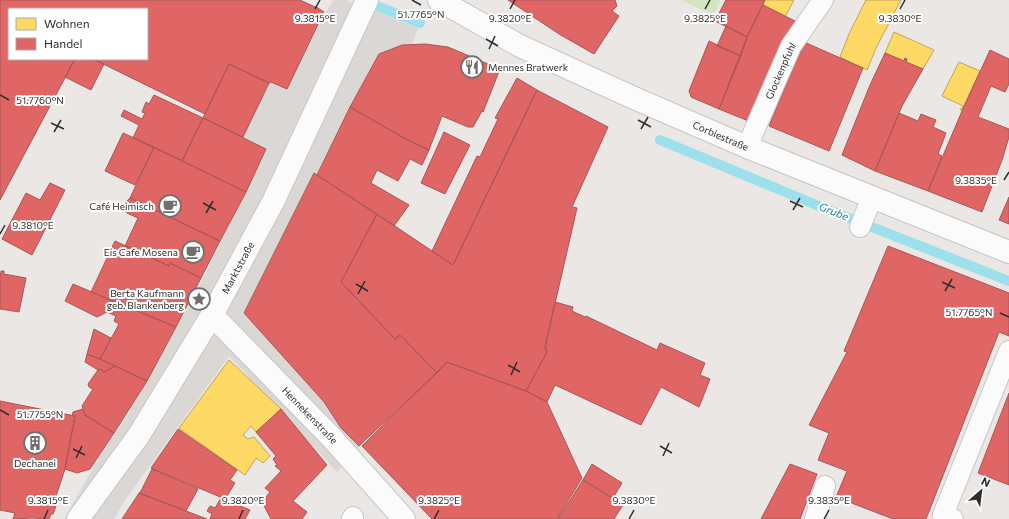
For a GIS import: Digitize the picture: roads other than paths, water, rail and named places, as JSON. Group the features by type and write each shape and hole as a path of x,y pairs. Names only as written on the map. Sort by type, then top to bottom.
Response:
{"street":[{"name":"Corbiestraße","path":"440,0 520,46 634,98 747,147 1009,252"},
{"name":"Marktstraße","path":"78,519 139,435 212,315 273,202 366,3"},
{"name":"Hennekenstraße","path":"212,315 331,437 404,519"}],"lane":[{"name":"Glockenpfuhl","path":"747,147 791,46 823,0"},
{"path":"862,223 872,197"},
{"path":"946,518 1009,351"},
{"path":"815,519 825,486"}],"waterway":[{"name":"Grube","path":"364,1 420,23"},
{"name":"Grube","path":"660,140 826,209 1009,281"}],"place":[{"name":"Mennes Bratwerk","path":"472,67"},
{"name":"Café Heimisch","path":"170,206"},
{"name":"Eis Cafe Mosena","path":"193,252"},
{"name":"Berta Kaufmann geb. Blankenberg","path":"199,299"},
{"name":"Dechanei","path":"35,443"}]}
